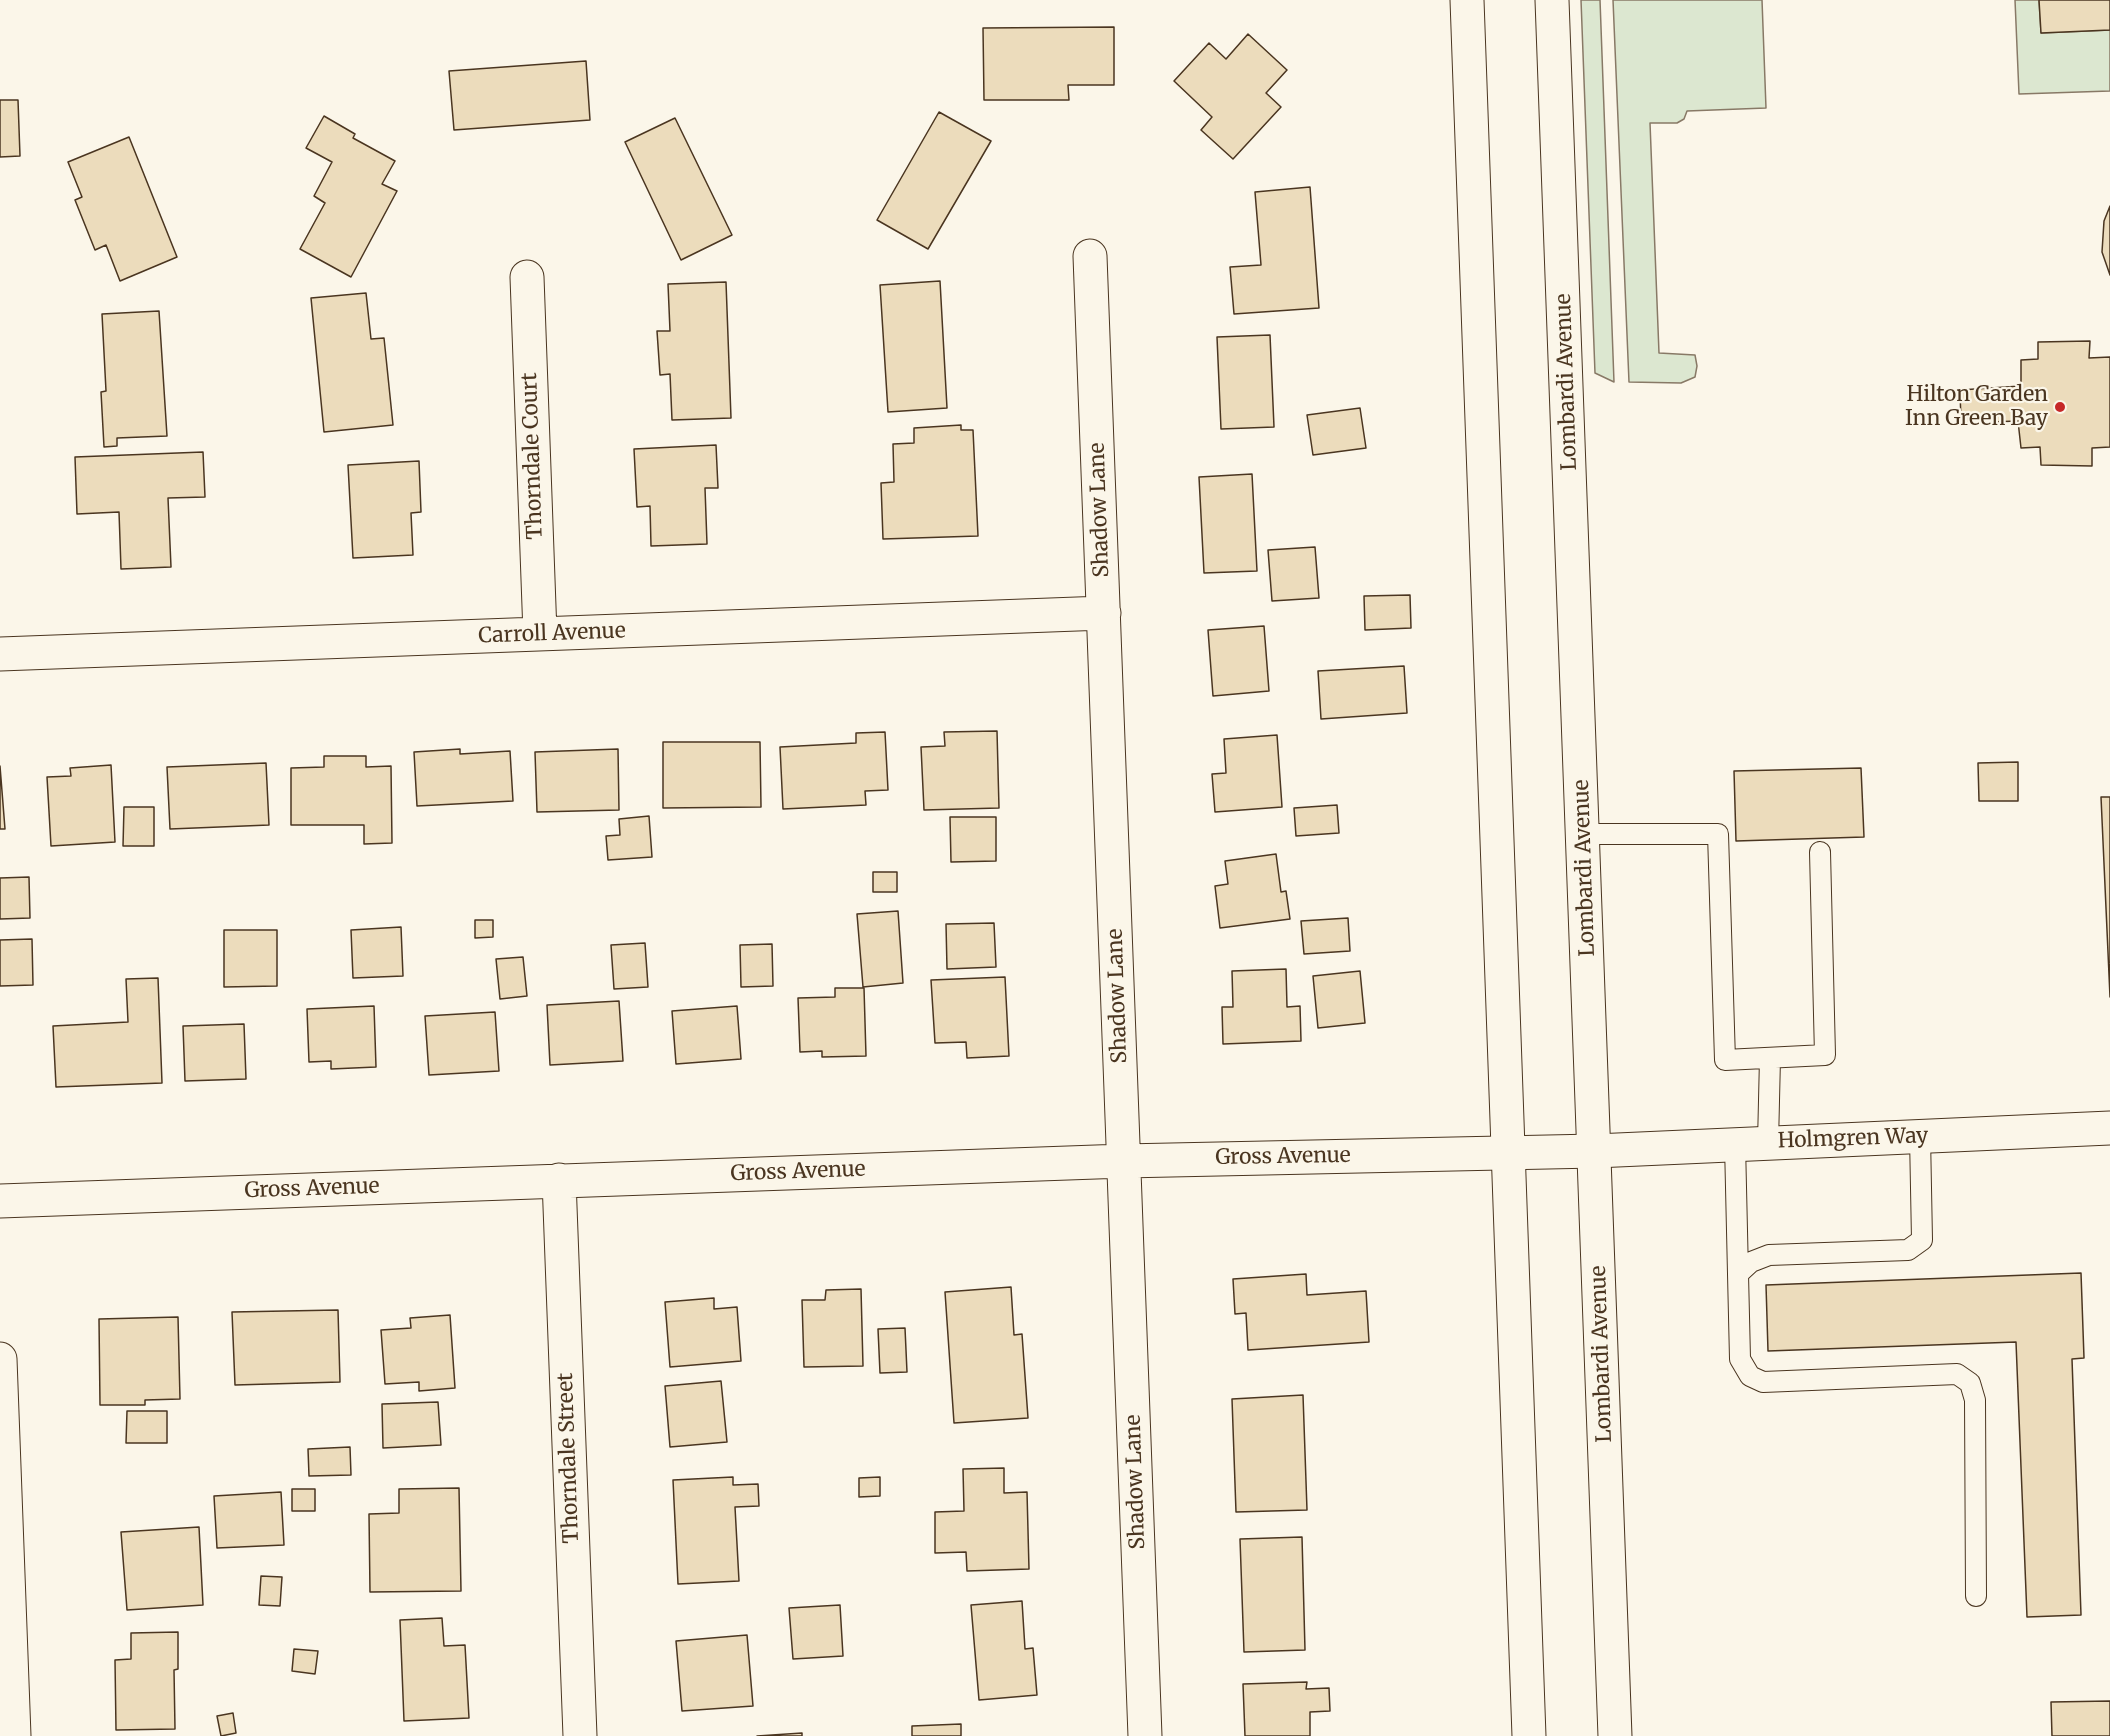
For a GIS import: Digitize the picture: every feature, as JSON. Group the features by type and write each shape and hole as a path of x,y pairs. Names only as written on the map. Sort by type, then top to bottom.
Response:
{"street":[{"path":"1467,0 1529,1736"},
{"name":"Lombardi Avenue","path":"1552,0 1615,1736"},
{"name":"Shadow Lane","path":"1090,256 1145,1736"},
{"name":"Thorndale Court","path":"526,278 540,634"},
{"name":"Carroll Avenue","path":"0,654 1104,613"},
{"name":"Holmgren Way","path":"1595,1150 2110,1128"},
{"name":"Gross Avenue","path":"0,1201 1124,1161 1507,1155 1595,1150"},
{"name":"Thorndale Street","path":"559,1180 580,1736"},
{"path":"0,1359 14,1736"}],"lane":[{"path":"1584,834 1718,834 1725,1060 1825,1055 1820,852"},
{"path":"1768,1143 1770,1058"},
{"path":"1738,1275 1751,1262 1769,1255 1908,1250 1922,1240 1920,1136"},
{"path":"1735,1144 1740,1359 1750,1376 1764,1382 1957,1374 1970,1383 1975,1400 1976,1596"}],"green space":[{"path":"1581,0 1600,0 1614,382 1595,373"},
{"path":"1613,0 1762,0 1766,108 1687,111 1684,119 1677,123 1650,123 1659,353 1695,355 1697,366 1695,377 1681,383 1629,382"},
{"path":"2015,0 2039,0 2041,33 2110,30 2110,91 2019,94"}],"building":[{"path":"2039,0 2110,0 2110,30 2041,33"},
{"path":"1114,27 1114,85 1068,85 1069,100 984,100 983,28"},
{"path":"1248,34 1287,70 1266,93 1281,107 1233,159 1201,130 1212,117 1174,81 1209,43 1226,59"},
{"path":"586,61 590,120 454,130 449,71"},
{"path":"0,100 18,100 20,156 0,157"},
{"path":"939,112 991,141 928,249 877,220"},
{"path":"324,116 355,134 353,138 395,161 382,184 397,191 351,277 300,249 325,203 314,196 332,162 306,148"},
{"path":"675,118 732,235 681,260 625,142"},
{"path":"129,137 177,257 120,281 106,245 95,250 75,200 82,197 68,162"},
{"path":"1310,187 1319,308 1234,314 1230,267 1261,265 1255,192"},
{"path":"2110,206 2110,275 2102,252 2104,221"},
{"path":"940,281 947,408 888,412 880,285"},
{"path":"726,282 731,418 672,420 670,374 660,375 657,331 670,331 668,284"},
{"path":"366,293 371,339 384,338 393,425 324,432 311,298"},
{"path":"159,311 167,436 117,438 117,446 104,447 101,392 106,391 102,314"},
{"path":"1270,335 1274,427 1221,429 1217,337"},
{"path":"2090,341 2089,358 2110,357 2110,447 2092,448 2092,466 2041,465 2040,447 2021,448 2018,421 1961,423 1960,390 2021,386 2021,360 2038,359 2038,342"},
{"path":"1360,408 1366,448 1313,455 1307,415"},
{"path":"961,425 961,430 973,430 978,536 883,539 881,483 894,482 893,444 914,443 914,428"},
{"path":"716,445 718,488 705,488 707,544 651,546 650,506 637,507 634,449"},
{"path":"203,452 205,497 168,498 171,567 121,569 119,512 77,514 75,457"},
{"path":"419,461 421,512 411,513 413,555 353,558 348,465"},
{"path":"1252,474 1257,571 1204,573 1199,477"},
{"path":"1315,547 1319,598 1272,601 1268,550"},
{"path":"1410,595 1411,628 1365,630 1364,596"},
{"path":"1264,626 1269,691 1213,696 1208,630"},
{"path":"1404,666 1407,713 1321,719 1318,671"},
{"path":"997,731 999,808 924,810 921,747 945,746 944,732"},
{"path":"885,732 888,790 865,791 866,805 783,809 780,747 856,743 856,733"},
{"path":"1277,735 1282,807 1215,812 1212,774 1226,773 1224,739"},
{"path":"663,742 760,742 761,807 663,808"},
{"path":"460,749 460,754 510,751 513,801 417,806 414,752"},
{"path":"618,749 619,810 537,812 535,752"},
{"path":"324,756 366,756 366,767 391,766 392,843 364,844 364,825 291,825 291,768 324,767"},
{"path":"2018,762 2018,801 1979,801 1978,763"},
{"path":"266,763 269,825 170,829 167,767"},
{"path":"111,765 115,842 51,846 47,777 71,776 70,768"},
{"path":"0,766 5,829 0,829"},
{"path":"1861,768 1864,837 1736,841 1734,771"},
{"path":"2101,797 2110,797 2110,997"},
{"path":"1337,805 1339,833 1296,836 1294,808"},
{"path":"124,807 154,807 154,846 123,846"},
{"path":"649,816 652,857 608,860 606,836 620,835 619,819"},
{"path":"950,817 996,817 996,861 951,862"},
{"path":"1276,854 1281,892 1286,891 1290,919 1220,928 1215,886 1228,884 1225,861"},
{"path":"873,872 897,872 897,892 873,892"},
{"path":"29,877 30,918 0,919 0,878"},
{"path":"898,911 903,983 863,987 857,914"},
{"path":"1348,918 1350,951 1304,954 1301,921"},
{"path":"475,920 493,920 493,937 475,938"},
{"path":"994,923 996,967 947,969 946,924"},
{"path":"401,927 403,976 353,978 351,930"},
{"path":"224,930 277,930 277,986 224,987"},
{"path":"32,939 33,985 0,986 0,940"},
{"path":"645,943 648,987 614,989 611,945"},
{"path":"772,944 773,986 741,987 740,945"},
{"path":"523,957 527,996 500,999 496,959"},
{"path":"1286,969 1287,1007 1300,1006 1301,1041 1223,1044 1222,1007 1233,1007 1232,971"},
{"path":"1360,971 1365,1023 1318,1028 1313,976"},
{"path":"1005,977 1009,1056 967,1058 966,1042 935,1043 931,980"},
{"path":"158,978 162,1083 56,1087 53,1026 128,1022 126,979"},
{"path":"835,988 864,988 866,1056 822,1057 822,1051 800,1052 798,998 835,997"},
{"path":"619,1001 623,1061 550,1065 547,1005"},
{"path":"374,1006 376,1067 331,1069 331,1061 309,1062 307,1009"},
{"path":"737,1006 741,1059 676,1064 672,1011"},
{"path":"495,1012 499,1071 429,1075 425,1016"},
{"path":"244,1024 246,1079 185,1081 183,1026"},
{"path":"2081,1273 2084,1358 2072,1359 2081,1615 2027,1617 2016,1342 1768,1351 1766,1285"},
{"path":"1306,1274 1307,1295 1366,1291 1369,1342 1248,1350 1246,1313 1235,1314 1233,1279"},
{"path":"1011,1287 1014,1335 1022,1334 1028,1418 954,1423 945,1292"},
{"path":"861,1289 863,1366 804,1367 802,1300 825,1300 826,1290"},
{"path":"714,1298 714,1309 737,1307 741,1361 670,1367 665,1302"},
{"path":"338,1310 340,1382 235,1385 232,1312"},
{"path":"450,1315 455,1388 419,1391 419,1382 385,1384 381,1330 411,1328 410,1318"},
{"path":"178,1317 180,1399 145,1400 145,1405 100,1405 99,1319"},
{"path":"905,1328 907,1372 880,1373 878,1329"},
{"path":"721,1381 727,1442 670,1447 665,1386"},
{"path":"1303,1395 1307,1510 1236,1512 1232,1399"},
{"path":"438,1402 441,1445 383,1448 382,1404"},
{"path":"127,1411 167,1411 167,1443 126,1443"},
{"path":"350,1447 351,1475 309,1476 308,1449"},
{"path":"1004,1468 1004,1493 1027,1492 1029,1569 967,1571 966,1552 935,1553 935,1512 964,1511 963,1469"},
{"path":"733,1477 733,1485 758,1484 759,1506 735,1507 739,1581 678,1584 673,1480"},
{"path":"880,1477 880,1496 859,1497 859,1478"},
{"path":"459,1488 461,1591 370,1592 369,1514 399,1513 399,1489"},
{"path":"292,1489 315,1489 315,1511 292,1511"},
{"path":"281,1492 284,1545 217,1548 214,1496"},
{"path":"199,1527 203,1605 127,1610 121,1532"},
{"path":"1302,1537 1305,1650 1244,1652 1240,1539"},
{"path":"261,1576 282,1577 280,1606 259,1605"},
{"path":"1022,1601 1025,1649 1033,1648 1037,1695 979,1700 971,1605"},
{"path":"840,1605 843,1656 793,1659 789,1608"},
{"path":"442,1618 444,1646 465,1645 469,1718 404,1721 400,1620"},
{"path":"178,1632 178,1669 174,1670 175,1729 116,1730 115,1660 131,1659 131,1633"},
{"path":"747,1635 753,1706 682,1711 676,1641"},
{"path":"294,1649 318,1651 315,1674 292,1671"},
{"path":"1307,1682 1306,1689 1329,1688 1330,1711 1310,1712 1310,1736 1245,1736 1243,1684"},
{"path":"2110,1701 2110,1736 2052,1736 2051,1702"},
{"path":"233,1713 236,1733 221,1736 217,1716"},
{"path":"961,1724 961,1736 912,1736 912,1726"},
{"path":"802,1733 802,1736 757,1736"}],"place":[{"name":"Hilton Garden Inn Green Bay","path":"2060,407"}]}
